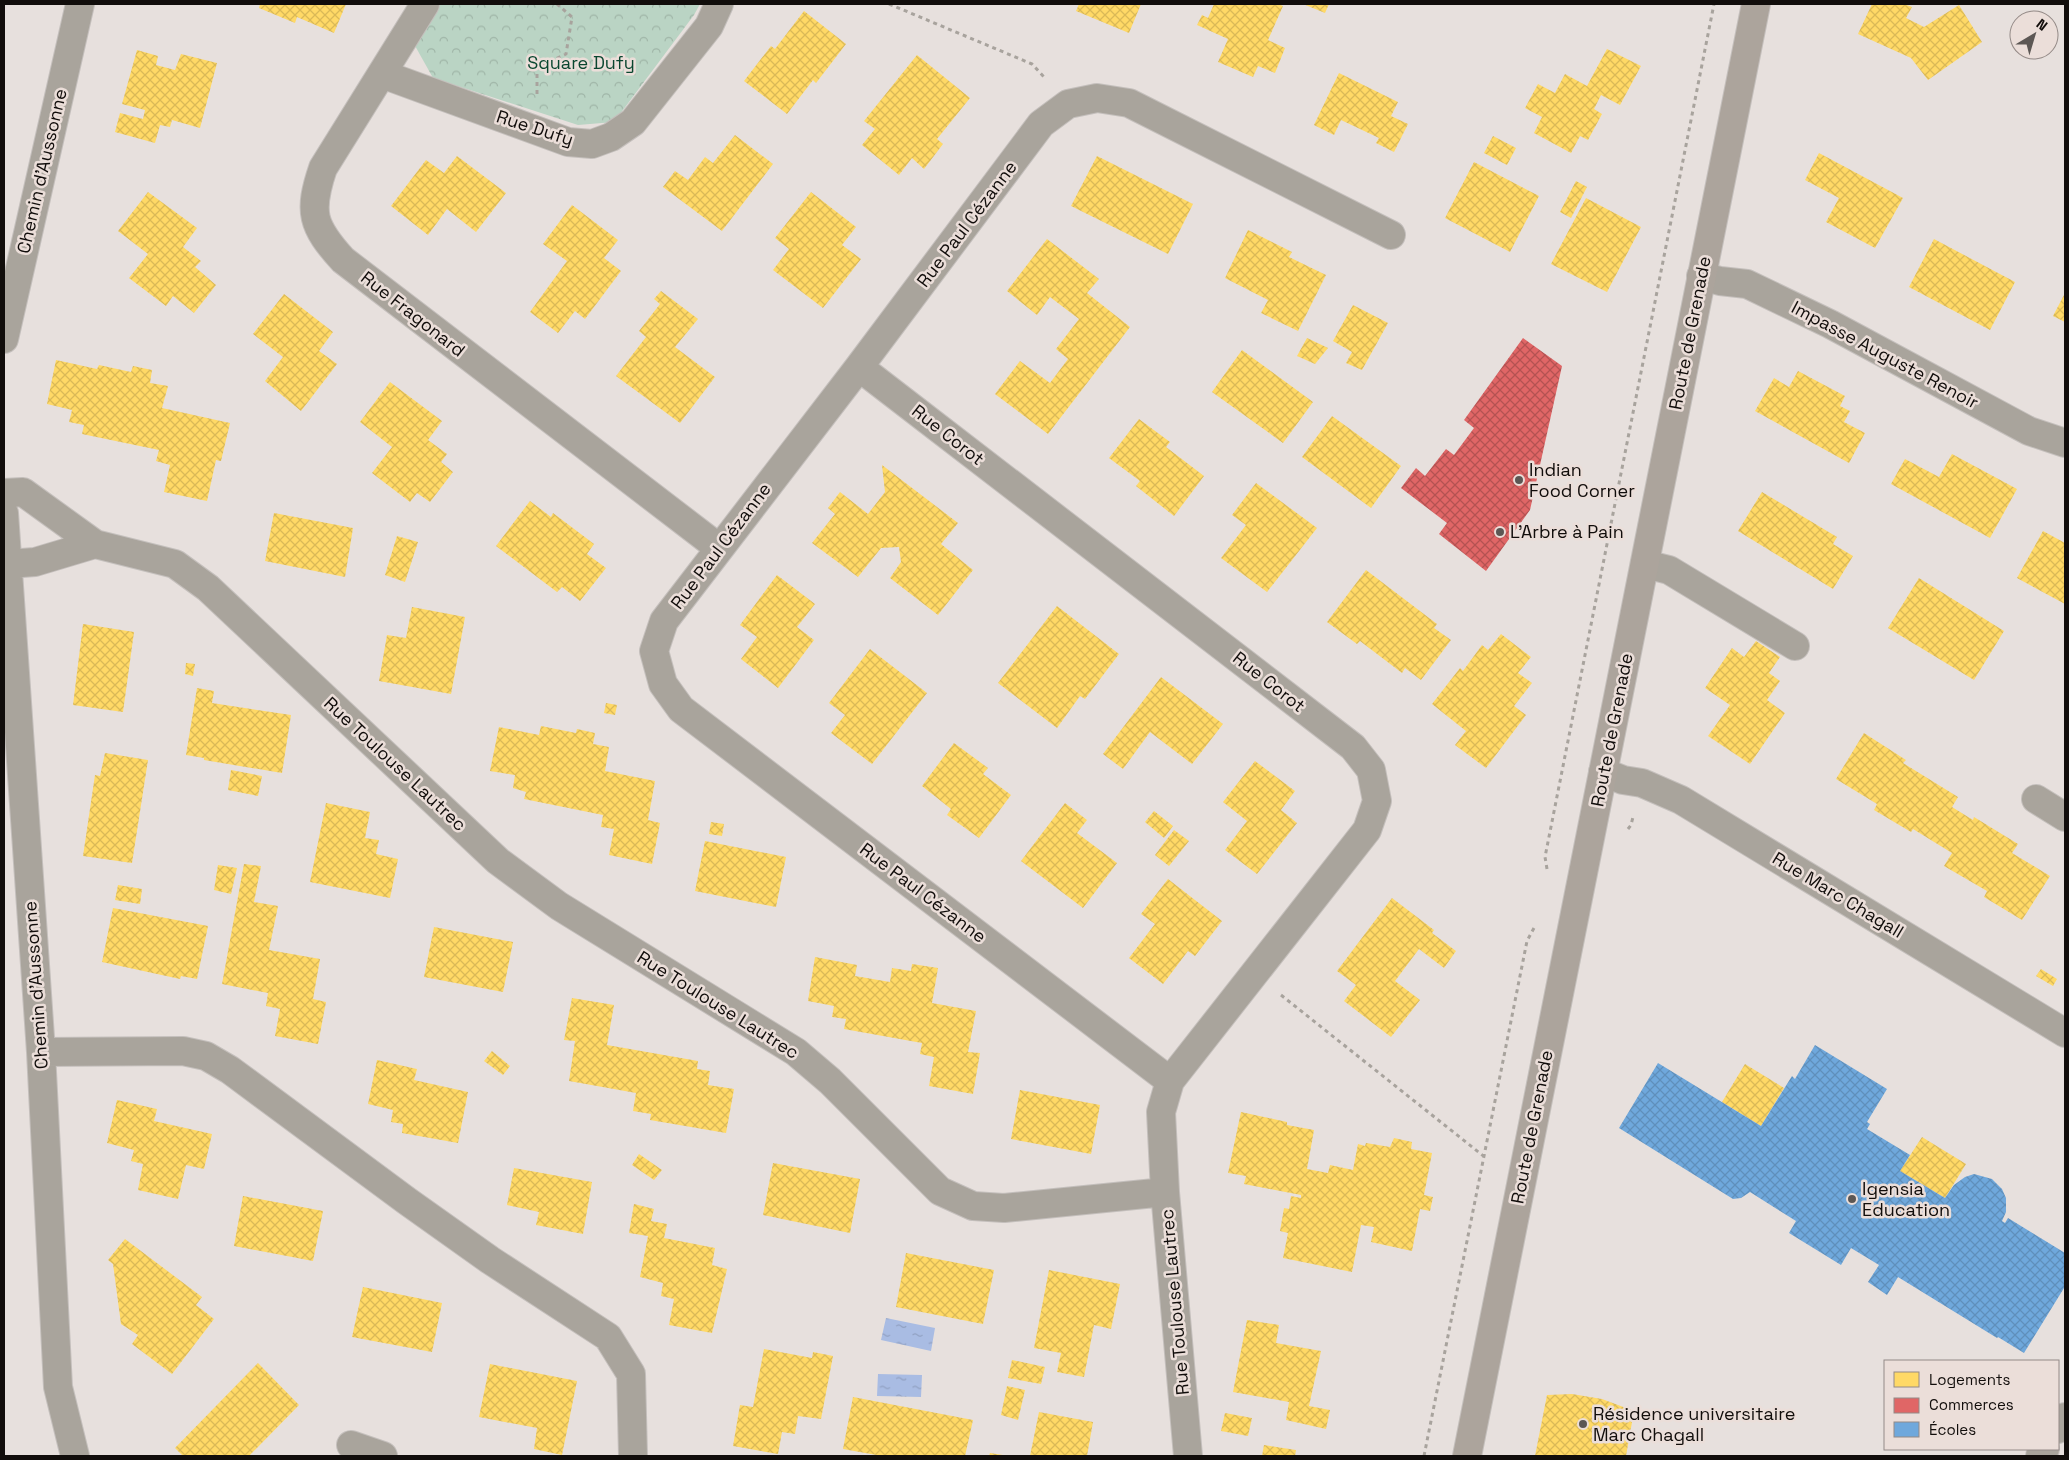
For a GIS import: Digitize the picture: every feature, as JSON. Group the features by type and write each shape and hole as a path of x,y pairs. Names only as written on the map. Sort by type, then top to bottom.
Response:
{"main road":[{"name":"Route de Grenade","path":"1467,1456 1756,4"}],"street":[{"name":"Chemin d'Aussonne","path":"4,339 80,4"},
{"name":"Rue Fragonard","path":"425,4 323,168 315,194 315,216 324,240 343,260 718,548"},
{"name":"Rue Dufy","path":"382,74 568,142 592,144 611,137 633,122 709,26 719,4"},
{"name":"Rue Paul Cézanne","path":"1170,1081 681,709 663,684 654,651 664,621 718,548 859,367 1041,124 1068,104 1097,98 1129,103 1391,235"},
{"name":"Impasse Auguste Renoir","path":"1702,276 1720,282 1748,284 1830,324 2029,431 2065,444"},
{"name":"Rue Corot","path":"859,367 1353,747 1372,770 1377,801 1367,830 1170,1081"},
{"name":"Rue Toulouse Lautrec","path":"4,493 23,492 95,544 175,564 208,588 498,861 559,906 796,1052 830,1081 940,1191 973,1206 1004,1208 1165,1192 1188,1456"},
{"name":"Chemin d'Aussonne","path":"4,513 41,1052 58,1387 75,1456"},
{"path":"8,564 35,562 95,544"},
{"path":"1645,564 1669,570 1795,646"},
{"name":"Rue Marc Chagall","path":"1603,772 1623,780 1642,783 1681,800 2065,1033"},
{"path":"2036,799 2065,817"},
{"path":"41,1052 183,1051 206,1056 230,1070 406,1201 490,1260 608,1338 631,1374 633,1456"},
{"path":"1165,1192 1162,1112 1170,1081"},
{"path":"351,1445 383,1456"}],"path":[{"path":"532,128 538,111 538,68 566,54 572,17 557,4"},
{"path":"889,4 1032,64 1068,104"},
{"path":"1547,873 1545,857 1714,4"},
{"path":"1424,1456 1527,941 1536,924"},
{"path":"1254,974 1491,1161"}],"green space":[{"name":"Square Dufy","path":"439,4 700,4 694,15 614,122 578,125 433,78 414,44"}],"water":[{"path":"886,1318 935,1328 931,1351 881,1340"},
{"path":"878,1374 922,1375 921,1397 877,1396"}],"building: Logements":[{"path":"260,4 346,4 334,33 297,17 295,23 259,8"},
{"path":"1079,4 1141,4 1129,33 1076,11"},
{"path":"1214,4 1278,4 1283,6 1268,40 1285,48 1275,73 1258,66 1253,77 1218,62 1228,39 1197,25 1202,15 1208,18"},
{"path":"1303,4 1329,4 1325,13"},
{"path":"1872,4 1904,4 1912,7 1906,18 1924,27 1959,5 1982,42 1928,80 1911,58 1858,34"},
{"path":"804,11 846,44 816,83 813,80 787,114 744,81 771,46 775,49"},
{"path":"1607,49 1641,66 1620,105 1601,95 1594,109 1602,114 1588,140 1580,136 1571,153 1534,133 1542,117 1525,108 1538,84 1555,93 1565,74 1587,86"},
{"path":"137,50 158,56 156,65 175,70 181,54 217,63 200,128 172,120 170,127 160,125 155,143 115,132 120,113 143,119 145,110 122,104"},
{"path":"917,55 970,98 937,139 943,144 924,169 912,158 899,175 862,145 875,129 864,121"},
{"path":"1339,73 1398,102 1391,116 1408,124 1394,152 1376,143 1379,138 1341,120 1334,135 1314,125"},
{"path":"735,135 773,164 722,231 663,187 675,171 688,180 705,157 713,163"},
{"path":"1493,136 1516,148 1507,165 1484,153"},
{"path":"1819,153 1903,198 1875,248 1826,222 1839,198 1805,180"},
{"path":"457,156 506,193 476,232 447,209 428,235 391,206 426,160 444,173"},
{"path":"1097,156 1193,204 1168,254 1071,206"},
{"path":"1474,162 1539,196 1510,252 1445,218"},
{"path":"1576,181 1587,187 1571,218 1560,212"},
{"path":"148,192 197,228 183,247 201,261 195,267 216,285 194,313 173,296 166,306 129,278 148,254 118,231"},
{"path":"811,192 856,227 842,245 861,259 823,308 773,270 789,249 775,238"},
{"path":"1586,198 1641,227 1607,292 1551,264"},
{"path":"572,205 618,240 604,258 621,271 585,319 575,311 558,333 530,312 567,261 543,244"},
{"path":"1248,230 1292,252 1289,257 1326,275 1298,331 1261,313 1268,300 1225,278"},
{"path":"1047,239 1099,279 1087,293 1130,327 1048,434 995,394 1020,361 1050,383 1068,359 1056,349 1079,319 1050,297 1037,315 1007,291"},
{"path":"1934,239 2015,282 1990,330 1909,287"},
{"path":"661,291 698,319 675,347 715,377 680,423 616,376 646,337 639,331 660,304 654,299"},
{"path":"2065,293 2065,322 2053,316"},
{"path":"284,294 333,332 319,351 337,364 301,411 265,381 283,357 253,334"},
{"path":"1353,305 1388,323 1362,370 1346,363 1352,352 1333,341"},
{"path":"1307,338 1328,348 1315,364 1297,356"},
{"path":"1242,350 1313,402 1283,443 1212,392"},
{"path":"56,360 97,369 99,365 131,372 133,366 152,370 150,383 168,386 162,408 230,423 221,461 216,460 207,501 164,492 170,465 156,461 159,450 82,434 84,425 69,422 72,410 47,404"},
{"path":"1798,371 1845,396 1840,406 1850,411 1844,422 1865,433 1849,463 1755,411 1774,378 1789,387"},
{"path":"390,382 442,421 428,440 447,454 441,462 453,472 430,502 417,493 410,502 372,473 392,447 360,422"},
{"path":"1332,416 1401,466 1371,508 1302,457"},
{"path":"1139,419 1170,442 1166,447 1204,476 1174,516 1136,486 1140,481 1109,458"},
{"path":"1952,454 2017,489 1990,538 1891,484 1905,459 1939,477"},
{"path":"882,465 958,523 941,544 973,570 938,615 890,578 901,562 899,547 881,548 858,577 812,543 835,514 828,508 840,492 868,514 885,492"},
{"path":"1256,483 1317,528 1267,592 1221,558 1246,525 1232,515"},
{"path":"1762,492 1837,537 1833,544 1853,556 1833,589 1738,531"},
{"path":"530,501 551,517 553,513 594,544 587,554 606,568 580,601 562,587 557,592 496,546"},
{"path":"274,513 353,528 345,577 265,561"},
{"path":"2043,531 2065,543 2065,604 2017,578"},
{"path":"397,536 418,542 405,582 385,575"},
{"path":"1366,570 1437,624 1434,628 1451,640 1421,680 1405,668 1402,673 1360,641 1357,644 1327,622"},
{"path":"777,575 815,604 797,627 814,640 778,688 741,659 757,637 740,625"},
{"path":"1919,578 2004,631 1974,680 1888,628"},
{"path":"1057,606 1119,654 1085,699 1080,696 1057,728 998,683"},
{"path":"412,607 465,617 451,694 379,681 387,635 406,638"},
{"path":"83,624 134,632 123,712 73,705"},
{"path":"1501,634 1531,657 1518,673 1532,683 1514,706 1526,715 1486,768 1455,745 1466,731 1432,704 1460,668 1463,671 1482,645 1488,650"},
{"path":"1756,641 1780,657 1769,673 1780,681 1767,700 1785,713 1750,764 1708,736 1730,705 1705,688 1732,648 1744,657"},
{"path":"870,649 927,693 872,764 831,733 845,715 829,703"},
{"path":"186,663 195,664 193,676 185,674"},
{"path":"1161,677 1223,724 1192,764 1150,732 1123,769 1103,754"},
{"path":"197,688 214,691 212,703 291,715 282,773 204,760 204,758 186,755"},
{"path":"606,703 617,705 615,715 604,713"},
{"path":"541,726 576,733 577,729 595,733 593,744 609,747 605,771 655,781 648,820 660,823 652,864 609,855 614,829 601,827 603,815 524,799 526,792 513,788 515,775 490,771 499,727 539,735"},
{"path":"1864,733 1906,760 1903,763 1958,797 1952,807 1973,820 1974,817 2018,844 2012,853 2050,876 2022,920 1984,897 1987,891 1944,866 1952,853 1913,829 1911,832 1874,810 1877,804 1836,779"},
{"path":"954,743 988,768 983,774 1011,795 979,838 947,815 951,809 922,786"},
{"path":"105,753 148,760 132,863 83,856 95,775 100,776"},
{"path":"1255,761 1295,791 1281,810 1297,823 1257,874 1225,850 1247,821 1223,802"},
{"path":"231,770 262,776 258,796 228,790"},
{"path":"326,803 370,812 365,838 379,840 376,854 398,859 390,898 310,882"},
{"path":"1065,803 1087,820 1077,833 1117,863 1083,908 1021,861"},
{"path":"1154,811 1173,826 1164,838 1145,822"},
{"path":"711,822 724,824 722,836 709,834"},
{"path":"1174,830 1189,841 1169,866 1155,855"},
{"path":"705,841 786,857 776,907 695,891"},
{"path":"244,864 261,866 254,902 278,906 269,950 320,959 313,999 326,1002 318,1044 275,1036 280,1009 266,1006 268,993 222,984"},
{"path":"218,865 237,868 231,894 214,890"},
{"path":"1168,879 1222,921 1195,956 1188,951 1163,984 1129,958 1155,924 1141,914"},
{"path":"118,885 142,889 140,904 115,900"},
{"path":"1392,898 1434,930 1432,933 1456,951 1444,968 1419,949 1395,981 1420,1000 1391,1037 1344,1001 1356,985 1337,971"},
{"path":"113,908 208,926 197,979 181,976 180,979 102,962"},
{"path":"434,927 513,942 503,992 424,977"},
{"path":"815,957 857,965 855,976 890,982 892,968 911,971 912,964 938,968 932,1003 976,1011 968,1052 980,1053 973,1094 929,1086 934,1057 920,1054 922,1043 844,1029 846,1019 832,1017 834,1006 808,1001"},
{"path":"2041,969 2057,979 2053,986 2036,976"},
{"path":"572,998 614,1005 607,1045 698,1061 697,1069 710,1071 708,1085 734,1089 726,1133 650,1120 651,1114 633,1111 636,1093 569,1081 575,1041 564,1040"},
{"path":"492,1051 510,1066 503,1075 484,1061"},
{"path":"377,1060 417,1069 414,1080 468,1092 458,1143 402,1133 403,1124 391,1122 393,1110 368,1104"},
{"path":"1745,1064 1784,1088 1761,1126 1722,1102"},
{"path":"1020,1090 1100,1105 1091,1154 1011,1139"},
{"path":"117,1100 157,1109 154,1121 212,1134 204,1169 186,1165 178,1199 138,1190 143,1164 131,1161 134,1150 107,1143"},
{"path":"1241,1112 1287,1122 1287,1125 1314,1130 1307,1169 1328,1173 1330,1165 1353,1170 1358,1144 1365,1146 1366,1143 1390,1147 1394,1138 1412,1142 1411,1149 1432,1153 1424,1195 1433,1197 1430,1211 1420,1209 1412,1251 1371,1242 1374,1227 1361,1225 1352,1272 1283,1258 1288,1233 1280,1231 1284,1208 1289,1209 1291,1196 1301,1198 1301,1195 1244,1184 1246,1176 1228,1173"},
{"path":"1922,1137 1966,1164 1945,1198 1900,1171"},
{"path":"639,1154 662,1170 654,1180 632,1165"},
{"path":"773,1163 860,1179 850,1233 763,1215"},
{"path":"514,1168 592,1182 583,1234 536,1225 539,1212 507,1205"},
{"path":"243,1196 323,1211 313,1261 234,1246"},
{"path":"634,1204 654,1209 651,1221 667,1224 664,1238 715,1248 712,1265 727,1269 712,1333 669,1325 674,1299 661,1296 663,1283 640,1277 648,1236 629,1233"},
{"path":"125,1239 202,1297 196,1305 214,1319 172,1374 132,1344 138,1335 121,1324 113,1264 108,1260"},
{"path":"906,1253 994,1270 983,1324 896,1307"},
{"path":"1049,1270 1120,1284 1111,1329 1094,1325 1084,1377 1057,1372 1061,1353 1034,1348"},
{"path":"363,1287 442,1303 432,1352 352,1337"},
{"path":"1247,1320 1279,1325 1276,1343 1321,1351 1309,1406 1330,1410 1326,1429 1286,1420 1289,1402 1233,1392"},
{"path":"764,1349 812,1358 813,1352 833,1356 821,1419 798,1416 795,1434 782,1432 778,1454 733,1446 740,1405 753,1407"},
{"path":"1012,1360 1045,1367 1041,1384 1008,1378"},
{"path":"258,1363 299,1405 249,1456 183,1456 175,1448"},
{"path":"490,1364 577,1381 562,1455 534,1449 537,1428 479,1417"},
{"path":"1007,1386 1025,1390 1018,1420 1001,1415"},
{"name":"Résidence universitaire Marc Chagall","path":"1572,1394 1602,1399 1634,1411 1626,1456 1535,1456 1547,1395"},
{"path":"853,1397 973,1420 965,1456 882,1456 843,1449"},
{"path":"1039,1412 1093,1422 1087,1456 1030,1456"},
{"path":"1225,1413 1252,1418 1248,1436 1221,1431"},
{"path":"1264,1445 1296,1450 1295,1456 1262,1456"},
{"path":"990,1453 1003,1455 1003,1456 989,1456"}],"building: Commerces":[{"path":"1523,338 1562,366 1530,510 1486,571 1439,534 1447,523 1401,488 1416,468 1425,476 1446,449 1454,455 1474,428 1464,420"}],"building: Écoles":[{"path":"1815,1045 1887,1089 1867,1122 1870,1124 1867,1129 1910,1155 1900,1171 1945,1198 1954,1185 1965,1177 1974,1174 1992,1179 2002,1189 2006,1198 2006,1212 2002,1221 2005,1223 2008,1218 2065,1253 2065,1289 2024,1353 1898,1277 1887,1295 1868,1282 1879,1265 1851,1248 1841,1265 1789,1233 1796,1221 1750,1192 1741,1198 1733,1199 1619,1128 1658,1063 1761,1126 1792,1076 1795,1079"}],"place":[{"name":"Indian Food Corner","path":"1519,480"},
{"name":"L'Arbre à Pain","path":"1500,532"},
{"name":"Igensia Education","path":"1852,1199"},
{"name":"Résidence universitaire Marc Chagall","path":"1583,1424"}]}
